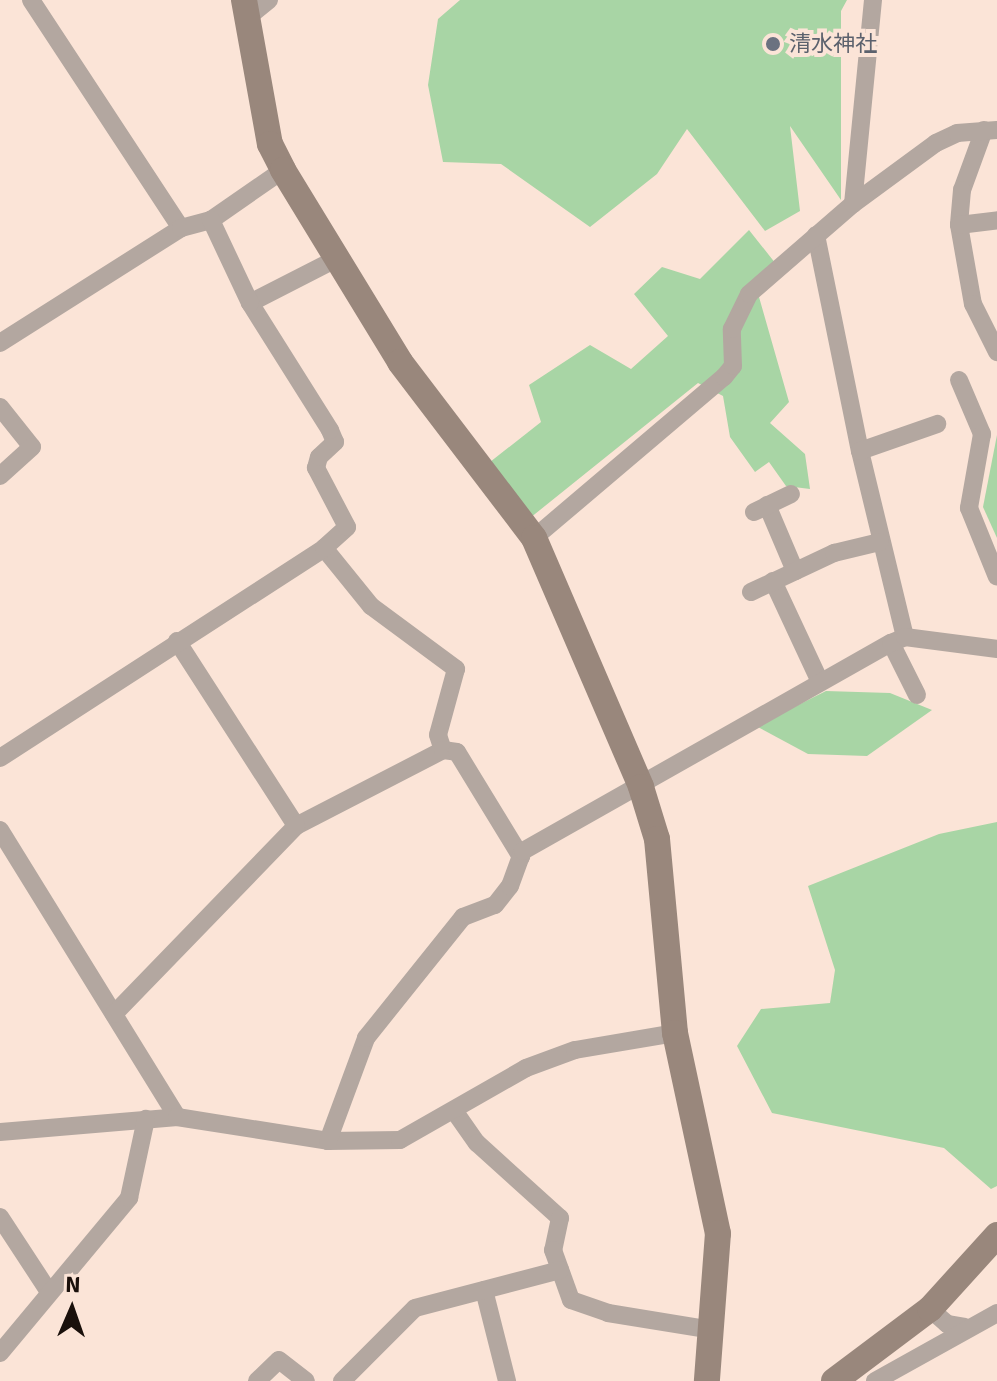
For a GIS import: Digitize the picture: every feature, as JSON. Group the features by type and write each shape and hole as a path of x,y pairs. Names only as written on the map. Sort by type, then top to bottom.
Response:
{"street":[{"path":"31,0 181,228"},
{"path":"269,0 246,8 270,144 400,362 534,538 641,787 657,839 675,1033 718,1233 707,1381"},
{"path":"853,204 873,0"},
{"path":"534,538 724,377 733,366 732,329 749,294 853,204 936,143 957,133 990,130"},
{"path":"990,130 962,190 959,225 973,304 997,352"},
{"path":"0,343 181,228 211,220 283,170"},
{"path":"0,758 324,548 347,527 316,468 319,457 335,442 250,303 211,220"},
{"path":"959,225 997,220"},
{"path":"816,235 898,640 917,695"},
{"path":"250,303 336,259"},
{"path":"959,380 982,434 969,508 997,577"},
{"path":"0,407 32,447 0,476"},
{"path":"860,451 937,424"},
{"path":"791,494 760,509 795,571"},
{"path":"751,592 834,553 880,542"},
{"path":"324,548 371,606 456,669 438,735 443,750"},
{"path":"773,581 820,682"},
{"path":"328,1141 366,1038 463,917 495,905 510,886 521,857 820,682 898,640 997,649"},
{"path":"177,641 296,826"},
{"path":"114,1014 296,826 443,750 457,752 521,857"},
{"path":"0,830 6,853 114,1014 177,1117"},
{"path":"0,1132 177,1117 328,1141 400,1140 455,1112 526,1068 575,1050 675,1033"},
{"path":"455,1112 477,1143 560,1218 553,1250 571,1300 608,1313 712,1330"},
{"path":"0,1353 49,1292 63,1283 129,1198 146,1119"},
{"path":"0,1217 49,1292"},
{"path":"834,1381 930,1309 997,1235"},
{"path":"342,1381 415,1308 560,1270"},
{"path":"484,1290 507,1381"},
{"path":"930,1309 947,1324 965,1327"},
{"path":"875,1381 952,1341 965,1327 997,1313"},
{"path":"257,1381 279,1360 306,1381"}],"green space":[{"path":"460,0 847,0 841,11 841,200 790,126 800,211 765,231 687,129 657,174 590,227 501,164 443,162 428,85 438,19"},
{"path":"749,230 776,264 759,297 789,402 770,423 805,454 810,489 786,486 769,462 755,472 730,437 723,396 698,383 530,518 490,462 541,422 529,385 590,345 631,369 668,336 634,294 662,267 700,279"},
{"path":"997,435 997,538 983,507"},
{"path":"826,691 890,693 932,710 867,756 808,754 756,726"},
{"path":"997,822 997,1186 991,1189 944,1148 772,1113 737,1046 761,1009 830,1003 835,970 808,886 939,834"}],"place":[{"name":"清水神社","path":"773,44"}]}
